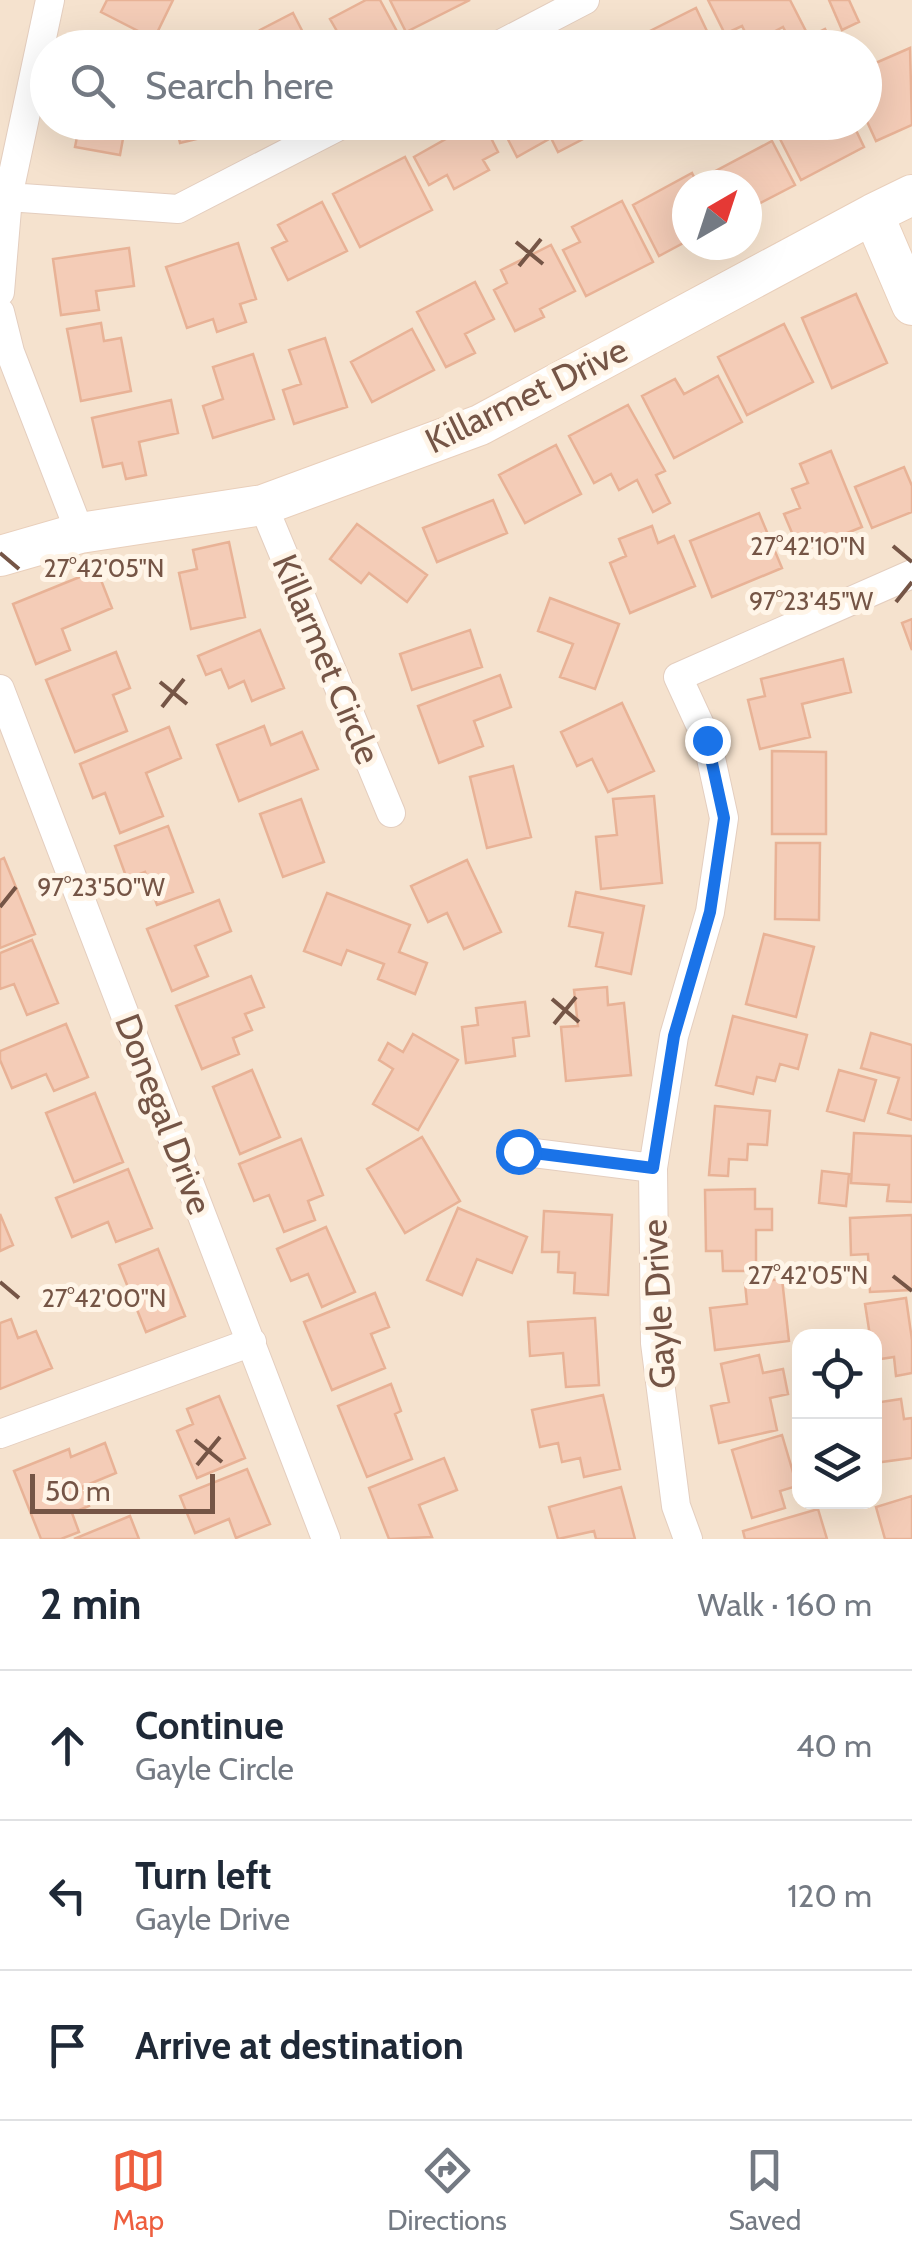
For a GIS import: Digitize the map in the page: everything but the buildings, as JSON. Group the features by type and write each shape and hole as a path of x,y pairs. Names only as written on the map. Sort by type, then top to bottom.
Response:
{"street":[{"path":"44,30 50,0"},
{"path":"527,30 585,0"},
{"path":"0,292 8,197 30,94"},
{"path":"8,197 178,209 312,140"},
{"name":"Killarmet Drive","path":"0,556 80,533 263,505 480,426 912,195"},
{"path":"873,214 912,304"},
{"path":"0,312 10,352 80,533"},
{"name":"Killarmet Circle","path":"263,505 392,812"},
{"name":"Gayle Drive","path":"688,1539 676,1506 655,1343 653,1168 674,1036 710,912 724,818 707,740 678,677 912,574"},
{"name":"Donegal Drive","path":"0,689 326,1539"},
{"path":"518,1151 653,1168"},
{"path":"0,1434 252,1342"}],"shaded area":[{"path":"0,0 912,0 912,1539 0,1539"}],"route":[{"path":"518,1151 653,1168 674,1036 710,912 724,818 707,740"}]}
